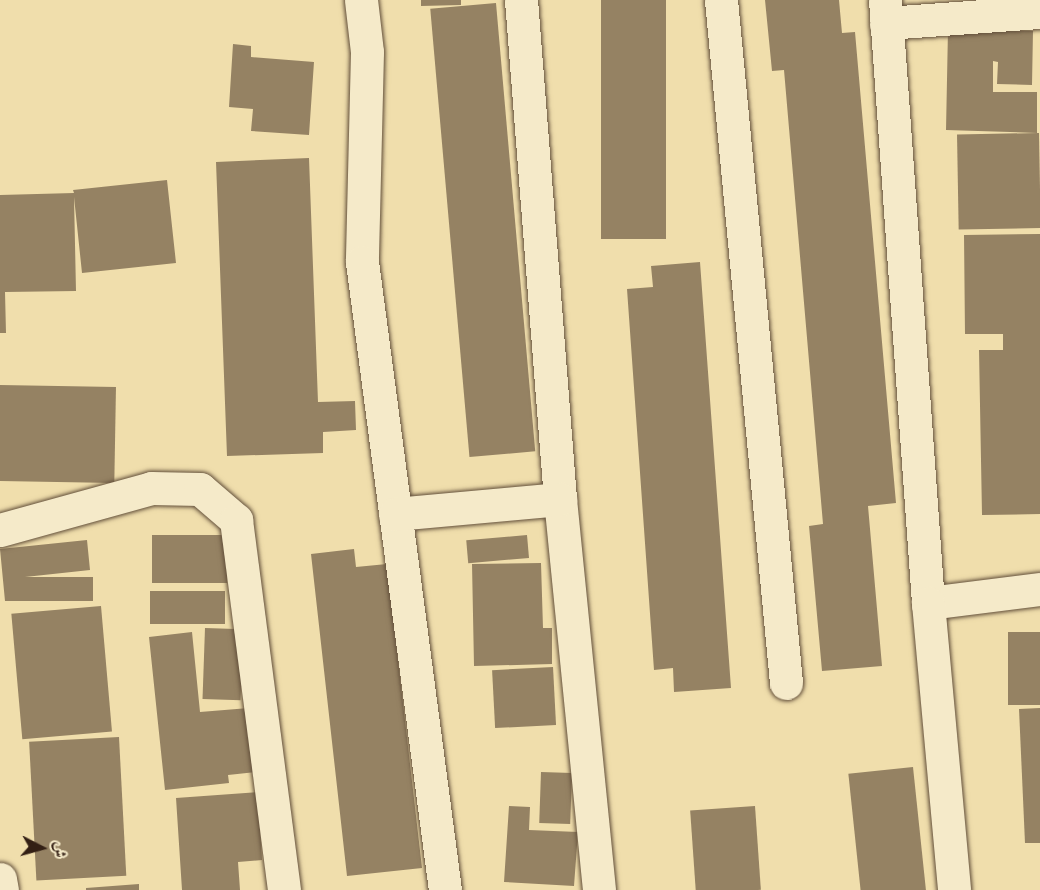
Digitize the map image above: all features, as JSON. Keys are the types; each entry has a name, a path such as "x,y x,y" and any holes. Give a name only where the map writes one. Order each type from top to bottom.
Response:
{"street":[{"path":"361,0 367,52 362,262 445,890"},
{"path":"521,0 560,499 599,890"},
{"path":"721,0 786,683"},
{"path":"954,890 928,603 886,12 1040,12"},
{"path":"0,530 151,488 200,489 236,520 284,890"},
{"path":"395,514 560,499"},
{"path":"928,603 1040,589"},
{"path":"0,879 2,890"}],"building":[{"path":"421,0 461,0 461,5 421,6"},
{"path":"601,0 666,0 666,239 601,239"},
{"path":"765,0 839,0 842,33 855,32 896,503 868,506 882,666 822,671 809,526 823,524 784,70 772,71"},
{"path":"496,3 535,451 469,457 430,9"},
{"path":"948,29 1033,31 1032,85 997,84 998,62 993,61 993,92 1037,92 1037,133 946,130"},
{"path":"233,44 251,46 251,57 314,62 309,135 251,131 253,109 229,107"},
{"path":"1039,133 1040,228 959,229 957,134"},
{"path":"309,158 318,402 355,401 356,430 323,432 323,453 227,456 216,162"},
{"path":"167,180 176,263 82,273 74,197 76,291 5,292 6,333 0,333 0,195 74,193 73,190"},
{"path":"1040,234 1040,514 982,515 979,350 1003,350 1003,334 965,334 964,235"},
{"path":"700,262 731,688 674,692 673,668 654,670 627,289 653,287 651,266"},
{"path":"0,385 116,387 114,483 0,481"},
{"path":"152,535 227,535 227,583 152,583"},
{"path":"527,535 529,558 468,563 466,540"},
{"path":"87,540 90,570 25,577 93,577 93,601 5,601 0,549"},
{"path":"354,549 356,567 387,564 422,868 347,876 311,554"},
{"path":"541,563 543,628 552,628 552,664 474,666 472,564"},
{"path":"150,591 225,591 225,624 150,624"},
{"path":"101,606 112,732 22,739 11,614"},
{"path":"205,628 243,629 240,700 203,699"},
{"path":"192,632 200,712 249,708 256,772 228,775 229,783 165,790 149,637"},
{"path":"1008,632 1040,632 1040,705 1008,705"},
{"path":"553,667 556,725 495,728 492,670"},
{"path":"1040,708 1040,843 1025,843 1019,709"},
{"path":"119,737 126,876 36,881 29,742"},
{"path":"913,767 926,890 861,890 848,774"},
{"path":"541,772 572,773 570,824 539,823"},
{"path":"258,792 262,860 238,862 240,890 182,890 176,798"},
{"path":"509,806 530,807 529,830 578,832 574,886 504,882"},
{"path":"755,806 761,890 696,890 690,811"},
{"path":"139,884 139,890 86,890 86,888"}]}
